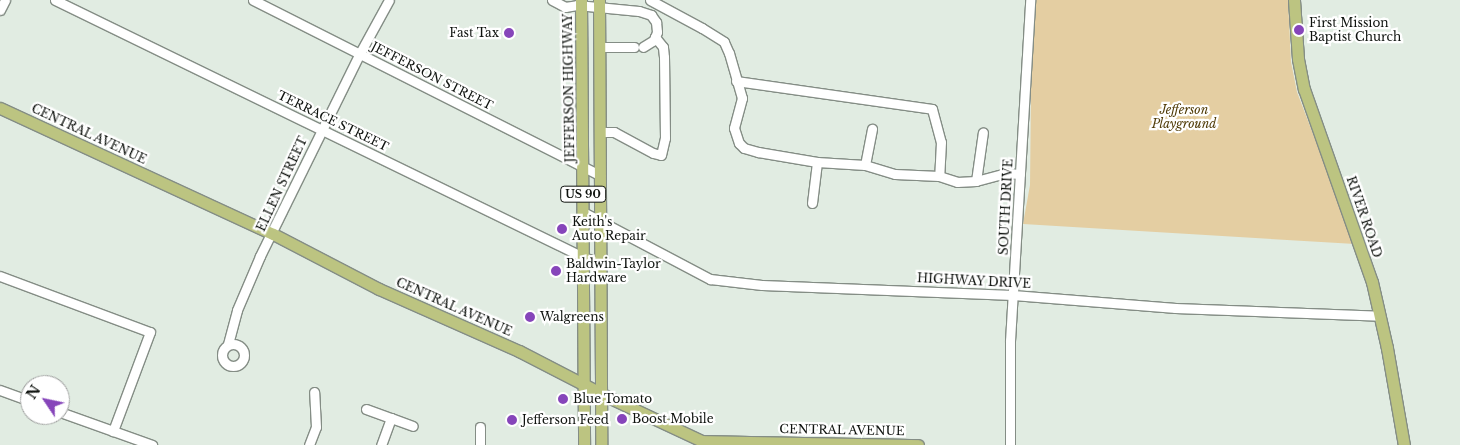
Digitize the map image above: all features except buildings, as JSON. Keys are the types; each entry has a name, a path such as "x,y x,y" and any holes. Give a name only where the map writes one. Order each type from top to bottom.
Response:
{"main road":[{"name":"RIVER ROAD","path":"1294,0 1298,60 1304,88 1358,237 1380,316 1404,445"},
{"name":"JEFFERSON HIGHWAY","path":"578,3 583,166 584,445"},
{"name":"US 90","path":"599,4 601,445"},
{"name":"CENTRAL AVENUE","path":"0,108 273,234 379,288 519,351 601,393 702,441 918,445"}],"street":[{"path":"0,10 5,0"},
{"name":"TERRACE STREET","path":"55,0 583,257 600,263"},
{"name":"JEFFERSON STREET","path":"253,0 600,175"},
{"name":"ELLEN STREET","path":"228,344 246,288 360,53 389,0"},
{"path":"552,0 565,7 578,3 599,4 639,11 651,16 656,22 655,37 663,47 665,79 665,138 661,154 654,153 614,132 600,132"},
{"path":"650,0 724,42 742,98 734,128 739,143 744,148 818,162 865,165 895,174 939,176 957,182 976,182 1006,173 1020,174"},
{"name":"SOUTH DRIVE","path":"1010,445 1013,295 1030,0"},
{"path":"599,47 639,47 655,37"},
{"path":"736,81 932,109 941,142 939,176"},
{"path":"865,165 872,129"},
{"path":"976,182 983,132"},
{"path":"812,203 818,162"},
{"name":"HIGHWAY DRIVE","path":"583,212 710,278 762,285 1013,295 1175,308 1380,316"},
{"path":"0,276 150,332 113,431"},
{"path":"0,390 20,397"},
{"path":"309,445 316,427 314,392"},
{"path":"366,409 413,426"},
{"path":"70,416 146,444"},
{"path":"382,445 391,418"},
{"path":"480,427 480,445"}],"green space":[{"name":"Jefferson Playground","path":"1032,0 1288,0 1291,62 1297,92 1355,244 1023,224 1030,185"}],"place":[{"name":"First Mission Baptist Church","path":"1299,30"},
{"name":"Fast Tax","path":"509,33"},
{"name":"Keith's Auto Repair","path":"562,229"},
{"name":"Baldwin-Taylor Hardware","path":"556,271"},
{"name":"Walgreens","path":"530,317"},
{"name":"Blue Tomato","path":"563,399"},
{"name":"Boost Mobile","path":"622,419"},
{"name":"Jefferson Feed","path":"512,420"}]}
